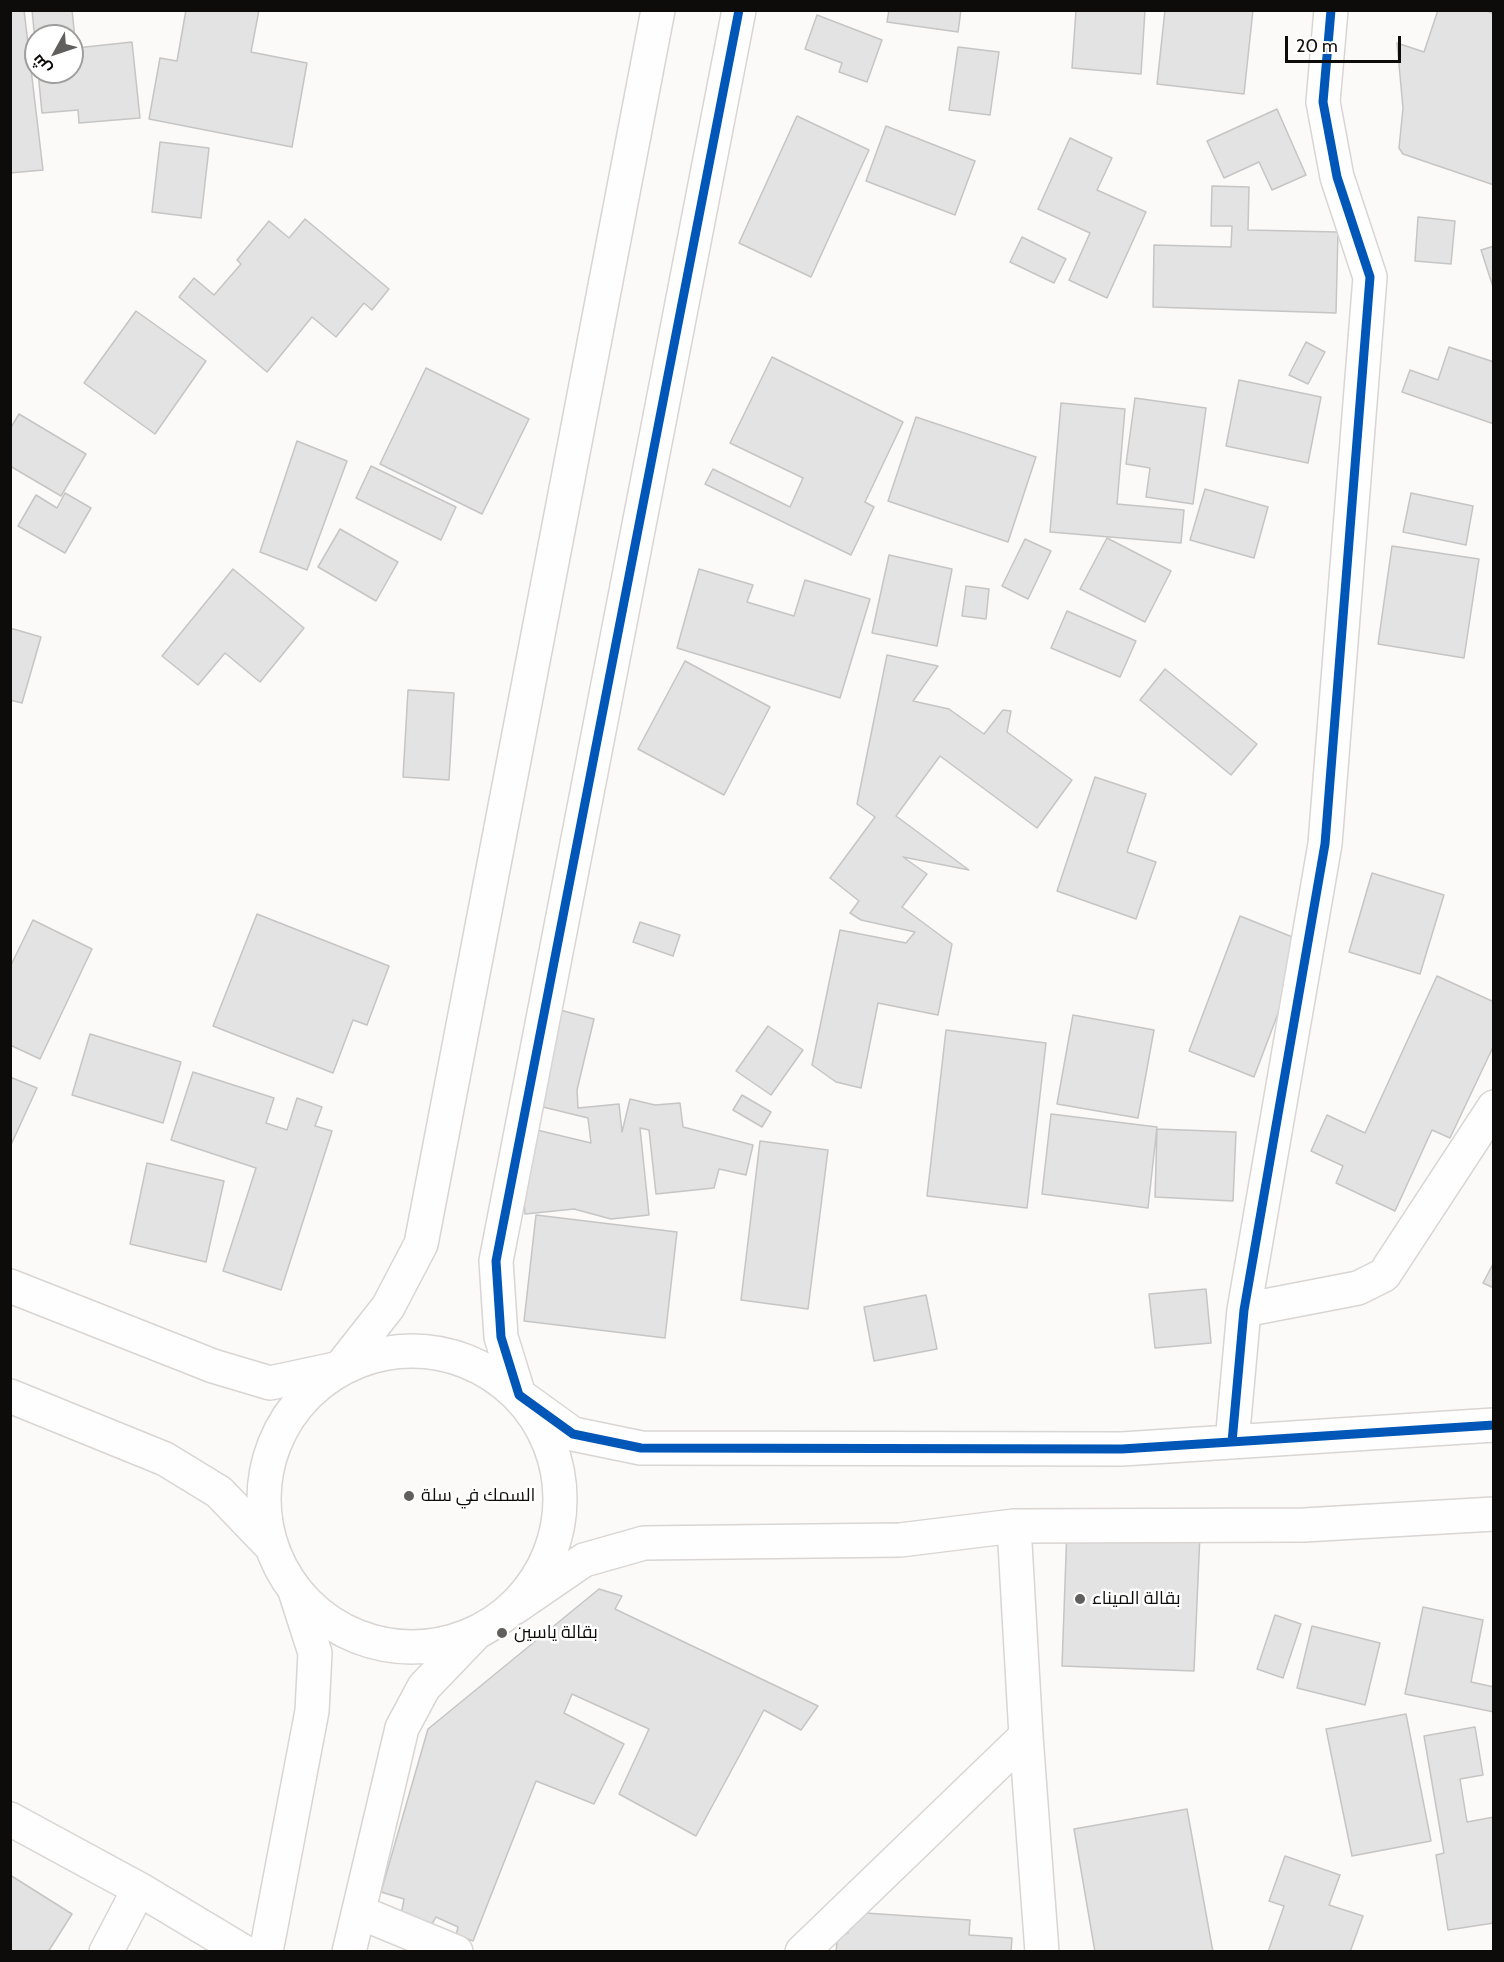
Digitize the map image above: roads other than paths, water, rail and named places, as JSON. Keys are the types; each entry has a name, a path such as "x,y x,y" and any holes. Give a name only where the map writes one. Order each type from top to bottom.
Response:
{"street":[{"path":"271,1546 263,1494 273,1444 300,1400 340,1368 388,1307 421,1244 658,10"},
{"path":"514,1608 542,1571 558,1527 559,1479 546,1434 519,1395 501,1337 496,1261 739,10"},
{"path":"1232,1442 1244,1310 1325,844 1370,288 1370,277 1337,177 1323,102 1331,10"},
{"path":"1244,1310 1358,1288 1384,1275 1494,1107"},
{"path":"10,1286 213,1366 270,1383 340,1368 385,1352 434,1352 480,1367 573,1434 641,1448 1122,1449 1494,1425"},
{"path":"10,1396 165,1459 219,1492 271,1546 295,1591 315,1653 312,1711 266,1952"},
{"path":"349,1952 402,1728 424,1687 474,1635 584,1560 644,1543 900,1540 1014,1526 1304,1525 1494,1514"},
{"path":"1014,1526 1042,1952"},
{"path":"295,1591 332,1624 378,1643 427,1647 474,1635"},
{"path":"802,1952 1026,1736"},
{"path":"10,1819 139,1889 244,1952"},
{"path":"106,1952 139,1889"},
{"path":"358,1912 456,1952"}],"place":[{"name":"السمك في سلة","path":"409,1496"},
{"name":"بقالة الميناء","path":"1080,1599"},
{"name":"بقالة ياسين","path":"502,1633"}]}
